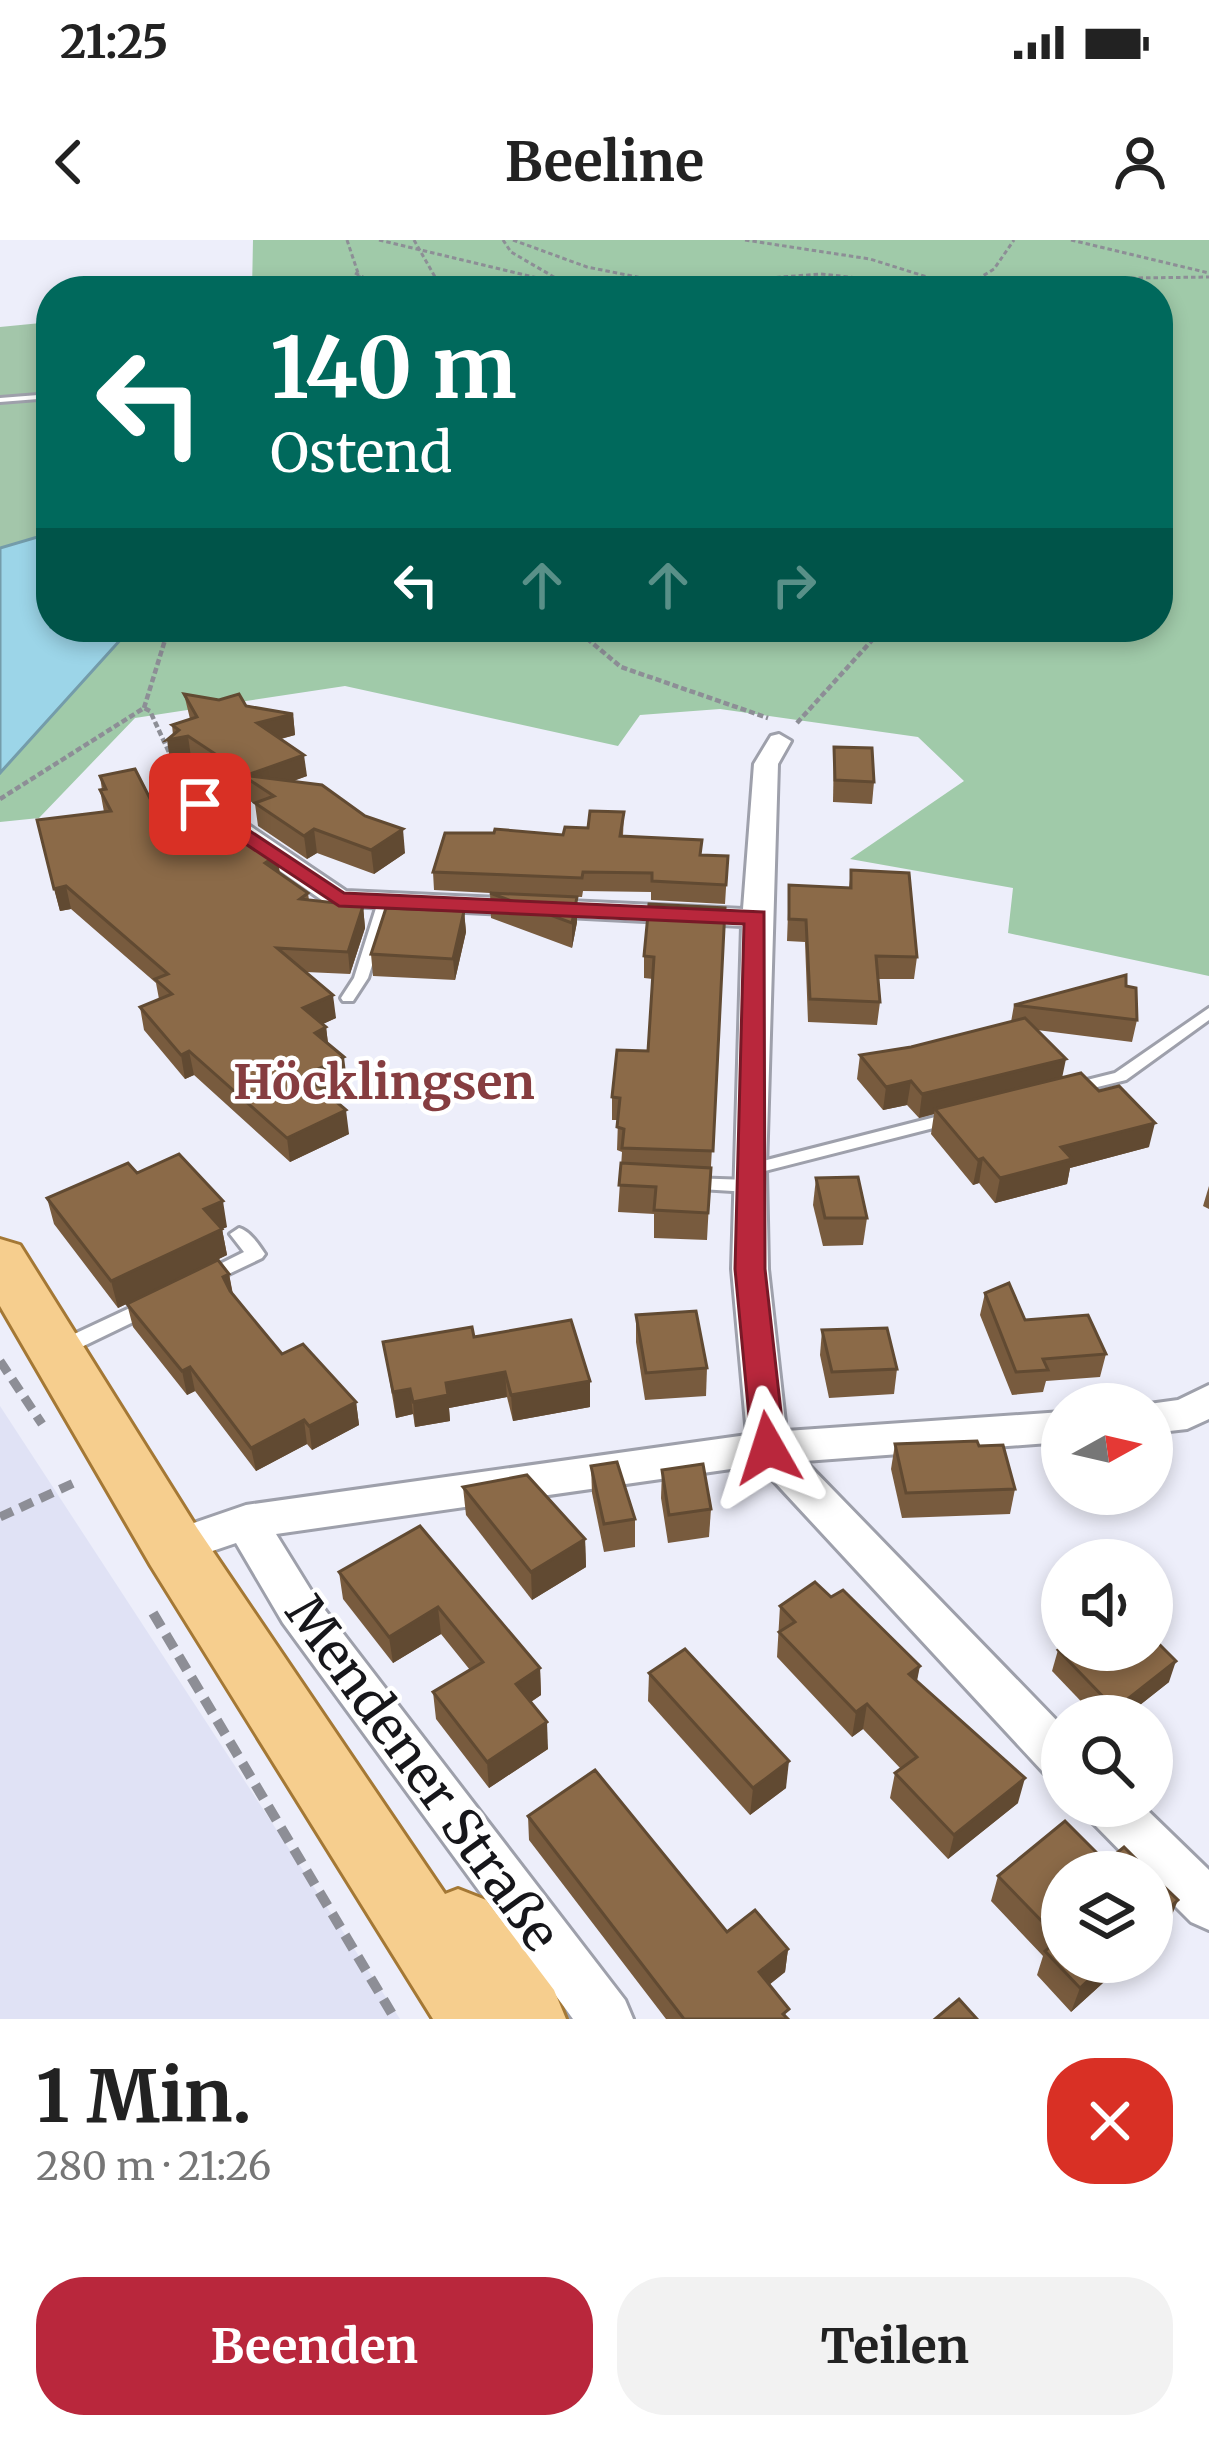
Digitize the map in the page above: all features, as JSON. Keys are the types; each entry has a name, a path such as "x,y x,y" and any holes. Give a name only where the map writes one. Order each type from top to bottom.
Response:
{"main road":[{"name":"Mendener Straße","path":"0,1258 28,1356 160,1575 480,2019"},
{"name":"Mendener Straße","path":"160,1575 526,2019"}],"street":[{"path":"779,741 766,764 756,917 749,1178 750,1269 768,1448 1041,1737"},
{"path":"187,781 200,804 339,899 384,905 756,917"},
{"path":"1173,1416 1187,1414 1209,1400"},
{"path":"160,1575 246,1522 768,1448 1041,1428"},
{"name":"Mendener Straße","path":"246,1522 299,1610 606,2019"},
{"path":"1130,1827 1209,1905"}],"lane":[{"path":"0,400 36,397"},
{"path":"348,998 361,978 384,905"},
{"path":"1055,1092 1120,1077 1209,1012"},
{"path":"659,1183 749,1178 968,1114"},
{"path":"196,1283 256,1254 239,1234"},
{"path":"28,1356 176,1293"}],"path":[{"path":"347,240 356,276"},
{"path":"380,240 531,276"},
{"path":"414,240 431,276"},
{"path":"503,240 511,252 552,276"},
{"path":"513,240 586,267 626,276"},
{"path":"746,240 870,259 925,276"},
{"path":"982,276 1008,253 1014,240"},
{"path":"1071,240 1209,275"},
{"path":"355,273 361,276"},
{"path":"1170,276 1209,275"},
{"path":"789,276 849,276"},
{"path":"0,799 144,708 164,642"},
{"path":"591,642 620,667 758,717 800,721 871,642"},
{"path":"144,708 150,711 177,771 187,781"},
{"path":"28,1356 53,1441"},
{"path":"65,1461 88,1502"},
{"path":"0,1517 76,1481"},
{"path":"160,1575 395,2019"}],"shaded area":[{"path":"0,1406 400,2019 0,2019"}],"green space":[{"path":"253,240 1209,240 1209,976 1008,933 1013,888 850,859 964,781 918,737 720,709 640,715 618,746 345,686 135,718 39,818 0,822 0,773 118,642 1173,642 1173,276 252,276"},
{"path":"36,323 36,537 0,548 0,327"}],"water":[{"path":"36,537 36,642 118,642 0,773 0,548"}],"building":[{"path":"184,694 219,700 239,694 246,706 293,714 257,723 304,755 247,775 188,736 167,740 179,730 172,725 197,717"},
{"path":"834,747 872,748 874,782 835,780"},
{"path":"135,769 166,830 196,819 203,823 222,817 277,855 265,863 308,893 300,899 363,906 348,952 277,948 333,995 303,1008 326,1027 315,1033 344,1057 305,1075 346,1110 287,1138 189,1051 181,1055 140,1007 172,994 155,979 168,974 66,886 54,889 37,820 111,811 100,790 106,789 100,776"},
{"path":"242,775 322,785 365,816 403,829 371,850 314,829 304,836 255,803 274,796"},
{"path":"590,811 624,812 620,836 702,840 700,855 728,856 726,885 652,881 652,873 583,872 582,878 433,872 445,833 494,833 495,829 563,835 565,827 588,828"},
{"path":"851,870 909,873 917,957 876,956 880,1002 810,999 806,920 789,919 789,885 851,888"},
{"path":"490,893 577,897 572,923"},
{"path":"649,904 725,908 713,1151 622,1148 624,1129 617,1127 620,1098 612,1097 617,1050 648,1051 654,957 644,956"},
{"path":"386,908 464,911 453,959 371,954"},
{"path":"1126,975 1126,986 1136,988 1137,1020 1014,1005"},
{"path":"1025,1018 1066,1059 922,1094 911,1081 886,1087 860,1055 911,1047"},
{"path":"1081,1073 1099,1091 1119,1086 1155,1123 1061,1147 1072,1159 1000,1178 983,1158 978,1160 935,1109"},
{"path":"179,1154 223,1201 204,1209 222,1229 111,1281 47,1198 128,1163 137,1173"},
{"path":"621,1163 711,1168 708,1213 654,1210 656,1187 619,1185"},
{"path":"858,1177 867,1218 825,1218 816,1178"},
{"path":"218,1260 229,1274 223,1277 230,1291 282,1354 303,1344 356,1402 309,1426 304,1420 251,1448 190,1367 182,1371 127,1304"},
{"path":"1009,1283 1025,1320 1088,1315 1106,1354 1043,1359 1048,1370 1016,1372 985,1293"},
{"path":"696,1311 707,1368 646,1373 636,1315"},
{"path":"571,1320 590,1381 511,1395 505,1372 446,1383 448,1395 413,1402 410,1389 393,1392 383,1342 472,1327 474,1337"},
{"path":"887,1328 897,1369 832,1372 822,1330"},
{"path":"977,1441 979,1446 1003,1445 1015,1489 906,1493 895,1444"},
{"path":"617,1462 635,1519 604,1524 591,1466"},
{"path":"703,1464 711,1509 669,1515 662,1470"},
{"path":"527,1475 585,1539 531,1572 463,1487"},
{"path":"420,1526 540,1668 516,1684 547,1722 487,1762 433,1692 483,1662 438,1607 389,1637 339,1572"},
{"path":"815,1582 831,1597 843,1590 920,1666 909,1674 1025,1778 954,1835 895,1773 917,1757 867,1704 856,1712 779,1632 795,1622 780,1606"},
{"path":"685,1649 789,1761 753,1788 649,1673"},
{"path":"1078,1671 1163,1671 1133,1695 1101,1695"},
{"path":"595,1770 727,1932 755,1910 788,1949 759,1972 789,2009 783,2014 788,2019 684,2019 528,1816"},
{"path":"1058,1827 1071,1827 1095,1851 1041,1851 1041,1920 998,1876"},
{"path":"959,1999 977,2019 935,2019"}],"district":[{"name":"Höcklingsen","path":"384,1082"}],"route":[{"path":"200,804 339,899 384,905 756,917 748,1170 750,1269 768,1448"}]}
